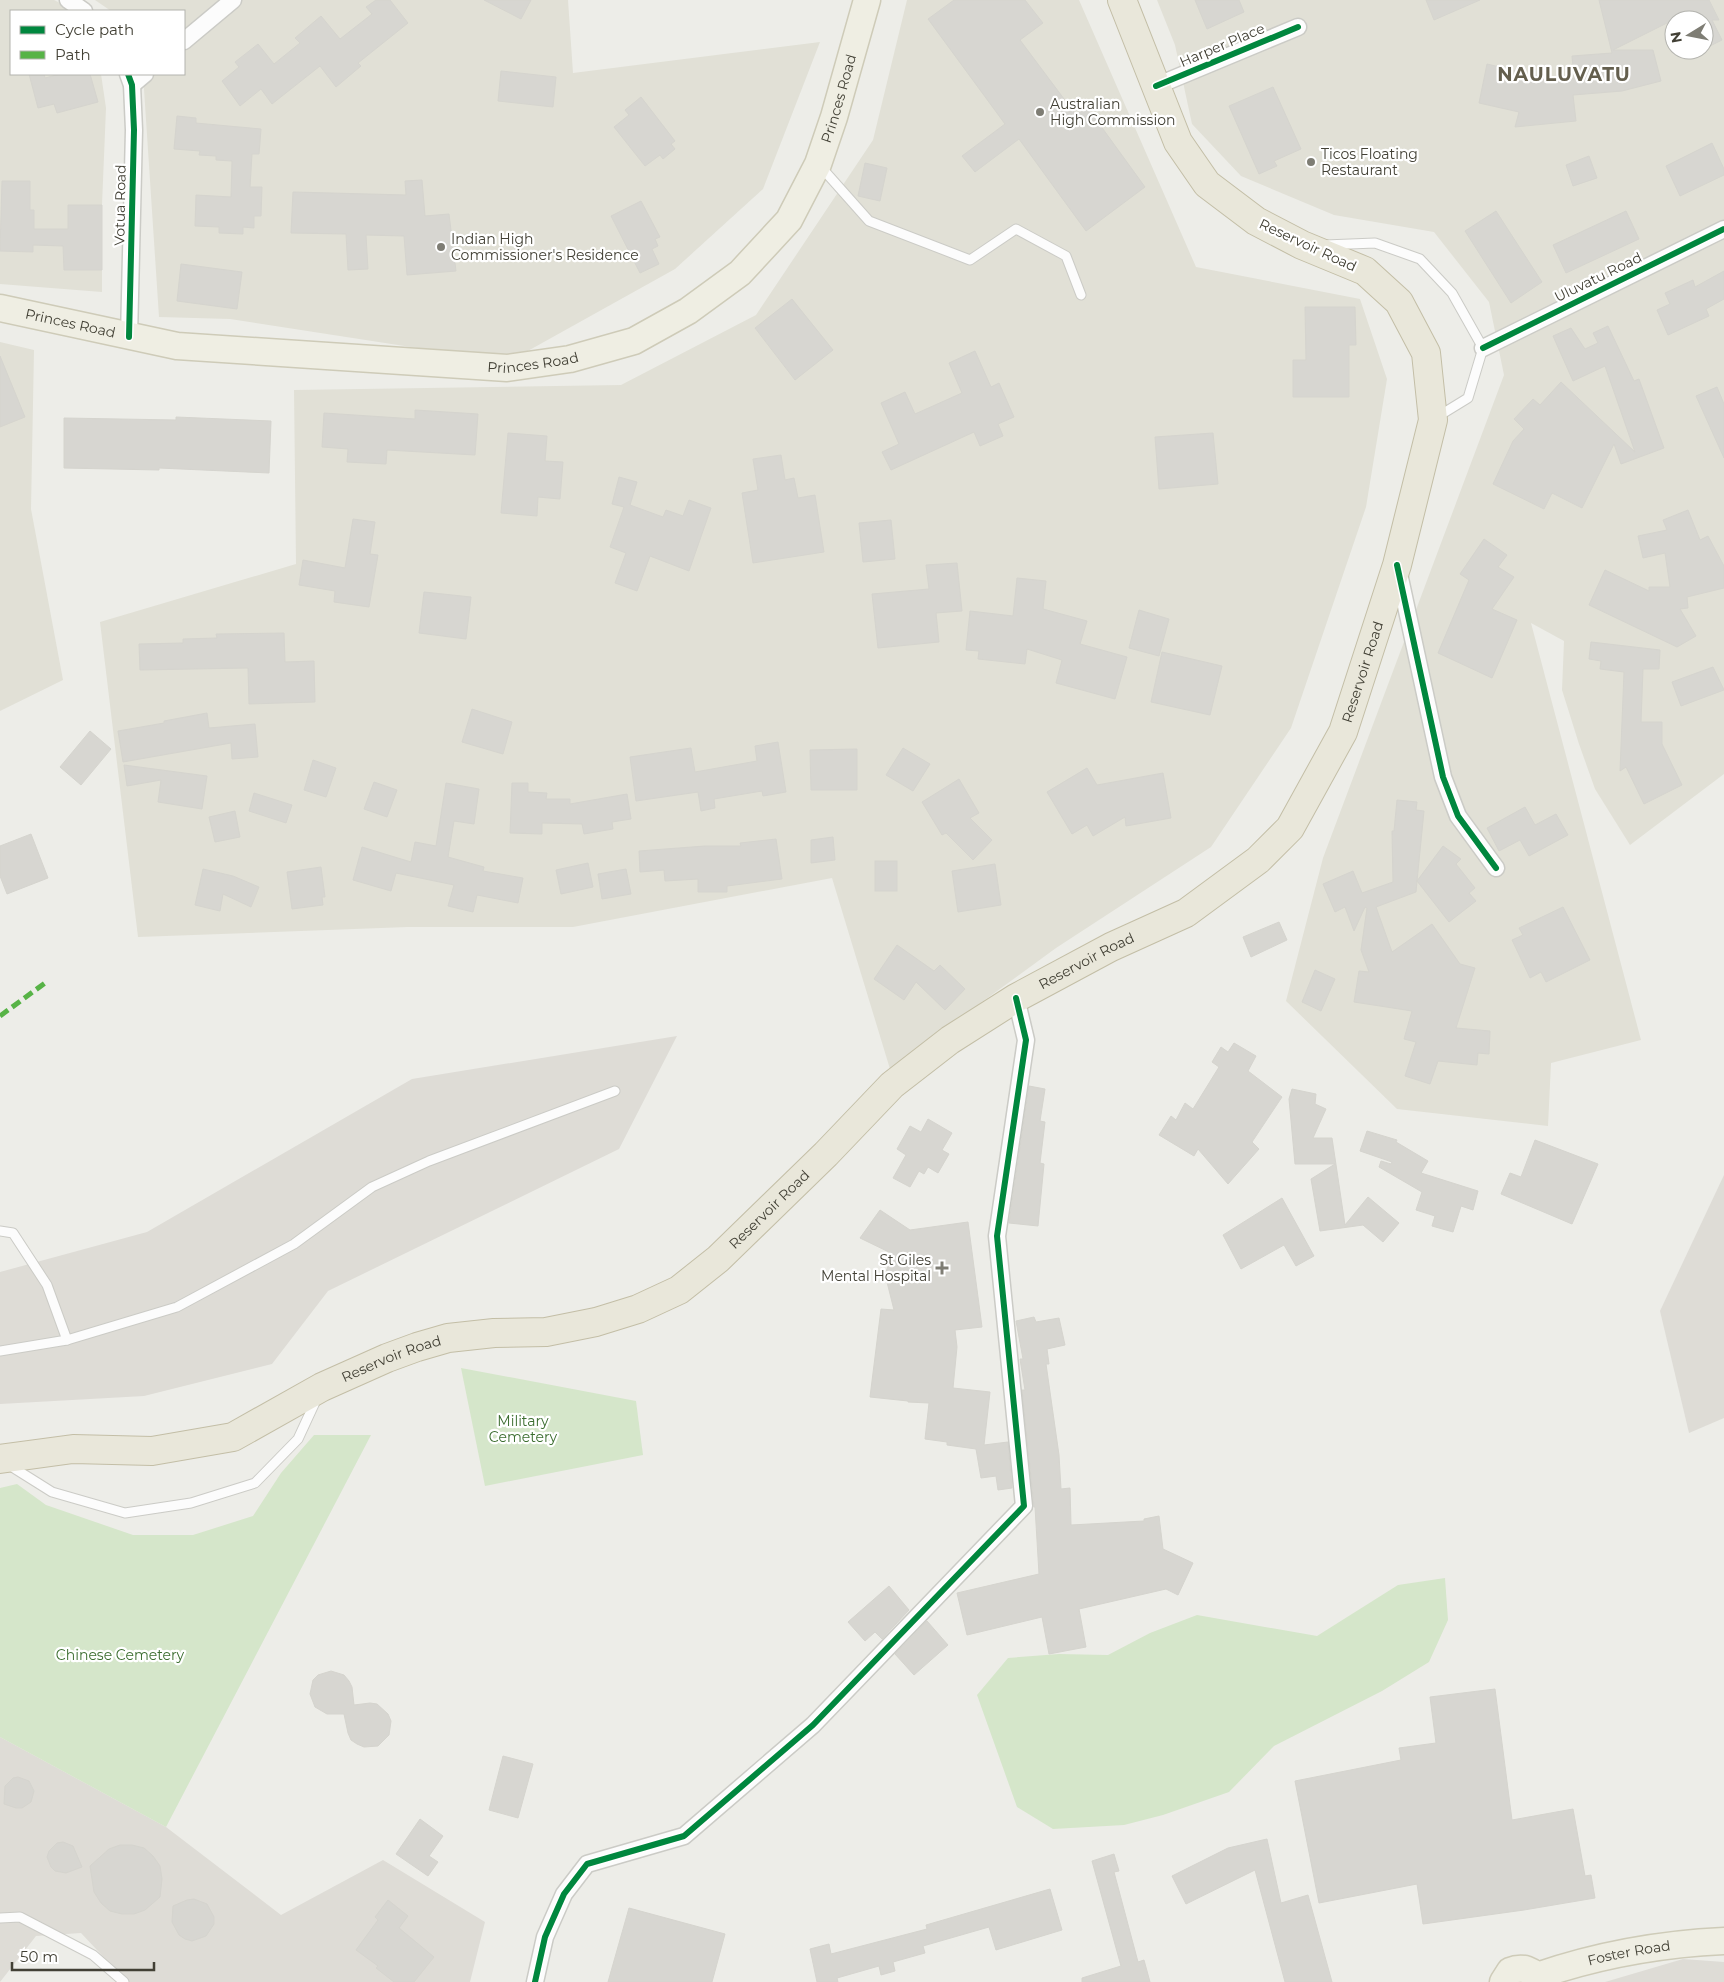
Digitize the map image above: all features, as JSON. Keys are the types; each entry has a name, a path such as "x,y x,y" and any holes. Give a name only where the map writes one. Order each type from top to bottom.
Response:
{"highway":[{"name":"Reservoir Road","path":"0,1459 73,1449 152,1451 233,1437 322,1387 417,1346 448,1338 494,1333 546,1332 596,1322 638,1310 679,1290 718,1259 826,1154 892,1085 950,1040 1016,998 1110,947 1186,913 1258,860 1290,828 1343,732 1398,565 1433,420 1426,353 1399,302 1365,271 1302,245 1256,220 1207,184 1178,142 1122,0"}],"main road":[{"name":"Princes Road","path":"0,308 177,346 507,368 570,359 634,341 688,311 740,273 789,220 818,164 834,117 866,0"},
{"name":"Foster Road","path":"1538,1979 1593,1958 1687,1943 1724,1941"},
{"path":"1503,1982 1505,1976 1515,1969 1528,1969 1538,1979"}],"street":[{"path":"68,0 83,10"},
{"path":"185,40 233,0"},
{"name":"Harper Place","path":"1156,86 1298,27"},
{"path":"130,79 142,75"},
{"name":"Votua Road","path":"129,337 134,130 130,79"},
{"name":"Uluvatu Road","path":"1483,348 1724,229"},
{"path":"1398,565 1443,776 1458,816 1496,868"},
{"path":"535,1982 545,1937 564,1894 587,1864 684,1836 813,1725 1024,1506 998,1236 1026,1040 1016,998"}],"lane":[{"path":"818,164 869,221 970,260 1016,229 1066,256 1081,295"},
{"path":"1302,245 1376,243 1420,259 1452,293 1483,348 1468,398 1433,420"},
{"path":"0,1351 68,1340 177,1307 294,1244 372,1187 430,1161 615,1091"},
{"path":"0,1231 13,1233 47,1285 68,1340"},
{"path":"0,1459 52,1492 125,1513 191,1503 255,1483 298,1439 322,1387"},
{"path":"0,1918 20,1917 93,1955 124,1982"}],"shaded area":[{"path":"0,0 54,0 74,10 10,10 10,75 101,75 106,108 102,205 102,292 0,284"},
{"path":"95,0 568,0 573,73 820,42 763,189 675,269 508,362 230,319 159,317 143,75 185,75 185,10 110,10"},
{"path":"907,0 1079,0 1196,267 1360,299 1387,379 1366,507 1291,728 1211,847 1056,948 890,1069 832,878 573,927 408,927 138,937 100,622 296,564 294,390 621,385 756,315 873,140"},
{"path":"1157,0 1724,0 1724,774 1630,845 1595,789 1579,744 1562,690 1564,641 1531,623 1641,1040 1551,1063 1548,1126 1397,1109 1286,1001 1323,858 1504,375 1489,302 1434,232 1334,215 1241,176 1192,124 1175,45"},
{"path":"0,342 34,350 31,509 63,680 0,711"},
{"path":"677,1036 619,1149 328,1291 272,1364 144,1396 0,1404 0,1272 147,1232 412,1079"},
{"path":"1724,1175 1724,1418 1689,1433 1660,1311"},
{"path":"0,1737 166,1827 281,1915 383,1860 485,1922 470,1982 127,1982 81,1933 36,1936 0,1982"},
{"path":"1683,1959 1724,1962 1724,1982 1605,1982"}],"green space":[{"name":"Military Cemetery","path":"461,1368 636,1401 643,1455 485,1486"},
{"name":"Chinese Cemetery","path":"314,1435 371,1435 166,1827 0,1737 0,1488 17,1484 46,1505 133,1535 193,1535 253,1516 281,1473"},
{"path":"1445,1578 1448,1620 1429,1662 1382,1691 1274,1746 1229,1792 1163,1815 1124,1825 1053,1829 1017,1807 977,1695 1008,1658 1059,1654 1108,1655 1150,1633 1197,1615 1317,1636 1398,1585"}],"building":[{"path":"376,0 390,0 408,23 358,63 361,66 336,87 320,66 272,104 261,89 240,106 222,81 239,67 235,62 258,44 274,64 300,43 295,38 321,16 340,39 372,14 366,7"},
{"path":"484,0 531,0 521,19"},
{"path":"954,0 1025,0 1043,23 1020,40 1076,115 1087,107 1145,187 1086,231 1019,139 975,172 962,156 1005,124 928,19"},
{"path":"1195,0 1239,0 1244,12 1207,29"},
{"path":"1426,0 1480,0 1434,20"},
{"path":"1599,0 1709,0 1714,10 1664,10 1664,24 1613,50 1653,50 1661,81 1622,91 1573,95 1576,121 1515,127 1519,112 1479,103 1487,64 1555,80 1574,78 1572,56 1612,53"},
{"path":"1714,10 1719,20 1714,20"},
{"path":"1714,24 1722,40 1714,44"},
{"path":"501,71 556,77 553,107 498,101"},
{"path":"29,75 44,75 45,78 56,75 90,75 98,102 57,113 54,104 38,108"},
{"path":"1273,87 1301,149 1274,161 1277,166 1259,174 1229,106"},
{"path":"641,97 675,141 671,144 675,149 663,159 660,155 645,166 614,127 629,115 625,110"},
{"path":"177,116 196,118 196,123 261,129 259,154 252,154 250,187 262,187 261,216 254,216 254,228 243,227 243,234 219,233 219,227 195,226 196,195 231,197 232,161 216,160 216,156 199,155 200,151 174,149"},
{"path":"1712,143 1724,169 1724,175 1680,196 1666,166"},
{"path":"1589,156 1597,178 1573,186 1566,165"},
{"path":"865,163 887,168 880,201 858,196"},
{"path":"422,180 425,216 449,214 456,271 407,275 404,236 366,235 368,269 348,270 346,234 291,233 293,192 406,195 405,181"},
{"path":"2,181 30,181 30,210 34,210 34,229 68,229 68,205 102,205 102,270 64,270 63,246 33,245 33,252 0,251"},
{"path":"641,201 660,237 655,239 658,246 652,249 659,264 640,273 611,216"},
{"path":"1496,211 1542,282 1511,303 1465,231"},
{"path":"1626,211 1639,239 1566,273 1553,245"},
{"path":"181,264 242,272 237,309 177,301"},
{"path":"1724,271 1724,299 1706,309 1709,316 1668,335 1657,310 1670,304 1665,293 1693,280 1695,287"},
{"path":"792,299 833,350 795,380 755,328"},
{"path":"1305,307 1355,307 1356,345 1349,345 1349,397 1293,397 1293,360 1306,360"},
{"path":"1608,326 1634,381 1639,379 1664,448 1621,464 1614,444 1582,508 1552,493 1544,509 1493,484 1513,441 1524,429 1514,419 1533,399 1540,405 1561,382 1635,452 1605,366 1573,381 1553,336 1571,328 1585,349 1598,343 1593,333"},
{"path":"975,351 991,387 999,383 1014,417 998,424 1003,436 980,446 974,432 891,470 882,452 899,444 881,403 905,392 915,414 962,393 949,363"},
{"path":"0,356 25,417 0,427"},
{"path":"1717,387 1724,404 1724,458 1696,396"},
{"path":"415,410 478,414 475,455 387,450 386,464 347,462 348,449 322,447 324,413 415,419"},
{"path":"176,417 271,421 269,473 159,468 159,470 64,468 64,418 176,420"},
{"path":"508,433 547,436 545,461 563,462 560,499 538,497 537,516 501,513"},
{"path":"1213,433 1218,484 1159,489 1155,437"},
{"path":"781,455 785,480 794,478 798,498 815,495 824,552 753,563 742,493 758,490 753,459"},
{"path":"619,477 637,482 630,505 663,517 666,510 683,516 689,500 711,508 689,571 650,556 637,591 615,583 626,553 610,547 624,507 612,504"},
{"path":"1688,510 1700,540 1708,536 1724,566 1724,588 1687,597 1688,608 1680,609 1696,636 1677,647 1589,605 1605,570 1649,591 1649,587 1670,587 1665,553 1643,558 1638,536 1667,530 1663,520"},
{"path":"353,519 375,522 370,554 378,555 369,607 334,602 335,591 299,585 303,560 345,568"},
{"path":"891,520 895,559 863,562 859,523"},
{"path":"1484,539 1507,555 1498,567 1514,577 1492,609 1517,620 1492,678 1438,653 1469,580 1460,574"},
{"path":"957,563 962,611 936,613 939,642 878,648 872,594 929,589 926,565"},
{"path":"1017,578 1046,581 1043,609 1087,621 1080,644 1127,657 1115,699 1056,683 1062,660 1027,649 1025,664 978,659 979,651 966,650 970,611 1013,616"},
{"path":"424,592 471,597 466,639 419,633"},
{"path":"1139,610 1169,619 1159,656 1129,648"},
{"path":"284,633 285,662 314,661 315,702 249,704 248,668 140,670 139,644 183,643 183,639 217,638 216,634"},
{"path":"1591,642 1660,650 1659,669 1643,669 1641,722 1662,722 1662,744 1682,785 1644,804 1626,767 1620,771 1624,672 1600,669 1601,661 1589,659"},
{"path":"1162,652 1222,666 1210,715 1151,702"},
{"path":"1713,667 1724,690 1681,706 1672,682"},
{"path":"472,709 512,722 503,754 462,742"},
{"path":"207,713 209,728 255,724 258,757 232,759 231,743 123,762 118,731"},
{"path":"90,731 111,749 81,785 60,767"},
{"path":"778,742 786,792 763,796 762,791 714,799 715,808 701,811 698,792 636,801 630,757 691,748 695,772 757,761 755,746"},
{"path":"903,748 930,764 913,791 886,775"},
{"path":"857,749 857,790 811,790 810,750"},
{"path":"313,760 336,768 326,797 304,790"},
{"path":"124,765 207,776 202,809 158,802 161,780 127,786"},
{"path":"1087,768 1097,785 1163,773 1171,818 1126,826 1125,817 1093,836 1087,825 1072,834 1047,792"},
{"path":"959,779 979,813 970,818 992,840 973,860 946,833 942,835 922,802"},
{"path":"374,782 397,790 387,817 364,809"},
{"path":"446,783 479,789 474,824 454,821 448,857 484,867 483,871 523,878 518,903 477,895 473,912 448,906 454,885 396,873 391,891 353,880 362,847 411,862 415,842 436,846"},
{"path":"512,783 528,783 528,792 547,793 546,799 570,799 570,804 627,794 631,819 612,822 613,829 584,834 582,824 542,823 542,834 510,833"},
{"path":"254,793 292,805 286,823 249,811"},
{"path":"1397,800 1417,802 1416,810 1424,811 1416,892 1376,907 1392,952 1432,924 1460,964 1475,968 1456,1028 1490,1031 1489,1054 1478,1053 1477,1065 1438,1061 1430,1084 1405,1076 1416,1042 1404,1039 1412,1011 1354,1002 1359,971 1369,972 1361,950 1367,908 1365,907 1354,931 1345,907 1335,912 1323,884 1353,871 1362,893 1393,882 1392,831 1394,831"},
{"path":"1525,807 1535,825 1556,814 1568,835 1529,856 1520,840 1499,851 1487,828"},
{"path":"235,811 240,837 215,842 209,817"},
{"path":"31,834 48,878 7,894 0,876 0,846"},
{"path":"833,837 835,860 811,863 811,840"},
{"path":"776,839 782,879 727,886 727,892 698,892 698,879 665,881 664,870 640,872 639,851 705,846 741,846 740,843"},
{"path":"1443,846 1461,859 1456,864 1475,888 1469,893 1476,901 1449,922 1417,881"},
{"path":"875,861 897,861 897,891 875,891"},
{"path":"588,863 593,887 561,894 556,870"},
{"path":"995,864 1001,905 958,912 952,871"},
{"path":"321,867 325,897 322,897 323,905 292,909 287,872"},
{"path":"203,869 233,876 259,887 251,907 223,894 220,911 195,905"},
{"path":"626,869 631,894 602,899 598,874"},
{"path":"1563,907 1590,960 1546,982 1541,972 1530,978 1512,940 1523,935 1519,928"},
{"path":"1279,922 1287,940 1251,957 1243,937"},
{"path":"897,945 934,971 940,965 965,989 945,1010 916,982 904,1000 874,979"},
{"path":"1315,970 1335,979 1321,1011 1302,1002"},
{"path":"1234,1043 1256,1056 1248,1071 1282,1097 1252,1142 1259,1149 1228,1184 1198,1149 1194,1156 1159,1135 1171,1116 1176,1120 1185,1103 1193,1109 1219,1067 1212,1062 1221,1047 1228,1052"},
{"path":"1029,1086 1045,1089 1040,1121 1045,1122 1040,1163 1044,1164 1038,1226 1009,1223"},
{"path":"1292,1089 1316,1094 1315,1104 1326,1109 1313,1138 1332,1138 1345,1225 1368,1197 1399,1223 1383,1242 1363,1225 1320,1231 1311,1179 1335,1164 1295,1164 1289,1099"},
{"path":"928,1119 952,1133 942,1150 949,1154 938,1173 928,1167 924,1174 919,1171 910,1187 893,1178 906,1155 897,1149 910,1126 921,1132"},
{"path":"1367,1131 1397,1140 1396,1142 1428,1161 1421,1173 1478,1191 1473,1210 1461,1206 1453,1232 1432,1226 1435,1216 1416,1210 1422,1192 1379,1167 1381,1161 1391,1164 1392,1162 1360,1151"},
{"path":"1535,1140 1598,1164 1572,1224 1501,1194 1510,1173 1521,1177"},
{"path":"1282,1198 1314,1256 1296,1266 1284,1245 1241,1269 1223,1235"},
{"path":"880,1210 910,1230 968,1222 982,1327 955,1330 957,1347 953,1388 990,1392 984,1445 1008,1442 1012,1488 998,1490 996,1476 981,1478 976,1449 947,1445 947,1442 925,1439 929,1403 870,1397 881,1309 894,1310 885,1274 893,1254 860,1238"},
{"path":"1034,1317 1036,1322 1059,1318 1065,1345 1047,1349 1049,1364 1046,1364 1059,1455 1061,1489 1070,1488 1071,1525 1144,1521 1144,1519 1159,1516 1163,1549 1193,1563 1178,1595 1166,1589 1079,1609 1086,1647 1049,1654 1042,1617 967,1635 957,1593 1039,1574 1035,1507 1022,1390 1025,1390 1020,1359 1023,1359 1016,1321"},
{"path":"889,1586 909,1610 882,1639 875,1632 865,1641 848,1622"},
{"path":"927,1621 948,1645 914,1675 895,1654"},
{"path":"331,1671 344,1675 349,1681 352,1687 354,1705 377,1704 388,1714 391,1721 389,1735 378,1746 364,1747 357,1744 351,1740 344,1714 327,1714 315,1707 310,1694 313,1680 318,1675"},
{"path":"1495,1689 1512,1820 1573,1809 1585,1876 1591,1875 1595,1898 1423,1924 1417,1884 1319,1903 1295,1781 1401,1760 1399,1748 1436,1743 1430,1697"},
{"path":"503,1756 533,1764 518,1818 489,1810"},
{"path":"18,1777 29,1781 34,1791 31,1802 22,1808 4,1804 5,1786 13,1778"},
{"path":"420,1819 443,1836 429,1856 438,1862 428,1876 396,1854"},
{"path":"1267,1839 1281,1903 1308,1895 1332,1982 1285,1982 1255,1870 1186,1904 1172,1876 1228,1848"},
{"path":"63,1842 73,1846 82,1867 66,1873 55,1871 51,1867 47,1857 49,1851 57,1843"},
{"path":"120,1845 144,1848 160,1866 162,1879 160,1897 145,1910 134,1914 110,1911 101,1903 94,1892 90,1866 109,1849"},
{"path":"1114,1854 1119,1871 1114,1872 1138,1962 1144,1960 1150,1982 1082,1982 1082,1978 1121,1966 1092,1861"},
{"path":"1050,1889 1062,1930 996,1950 989,1927 923,1946 925,1953 893,1962 895,1971 881,1975 879,1966 837,1978 838,1982 817,1982 810,1949 829,1944 831,1954 927,1929 926,1925"},
{"path":"194,1899 207,1904 214,1917 214,1924 206,1936 192,1941 179,1935 172,1922 173,1906"},
{"path":"388,1900 408,1916 399,1928 434,1957 414,1982 394,1982 376,1968 378,1966 356,1950 378,1920 375,1917"},
{"path":"629,1908 725,1934 712,1982 608,1982"}],"marked path":[{"path":"0,1016 45,983"}],"cycle path":[{"path":"1156,86 1298,27"},
{"path":"128,75 132,85 134,130 129,337"},
{"path":"1483,348 1724,229"},
{"path":"1397,565 1443,777 1458,816 1496,868"},
{"path":"535,1982 545,1937 564,1894 587,1864 684,1836 813,1725 1024,1506 997,1236 1026,1040 1016,998"}],"place":[{"name":"Australian High Commission","path":"1040,112"},
{"name":"Ticos Floating Restaurant","path":"1311,162"},
{"name":"Indian High Commissioner's Residence","path":"441,247"},
{"name":"St Giles Mental Hospital","path":"942,1268"}],"district":[{"name":"NAULUVATU","path":"1564,74"}]}
